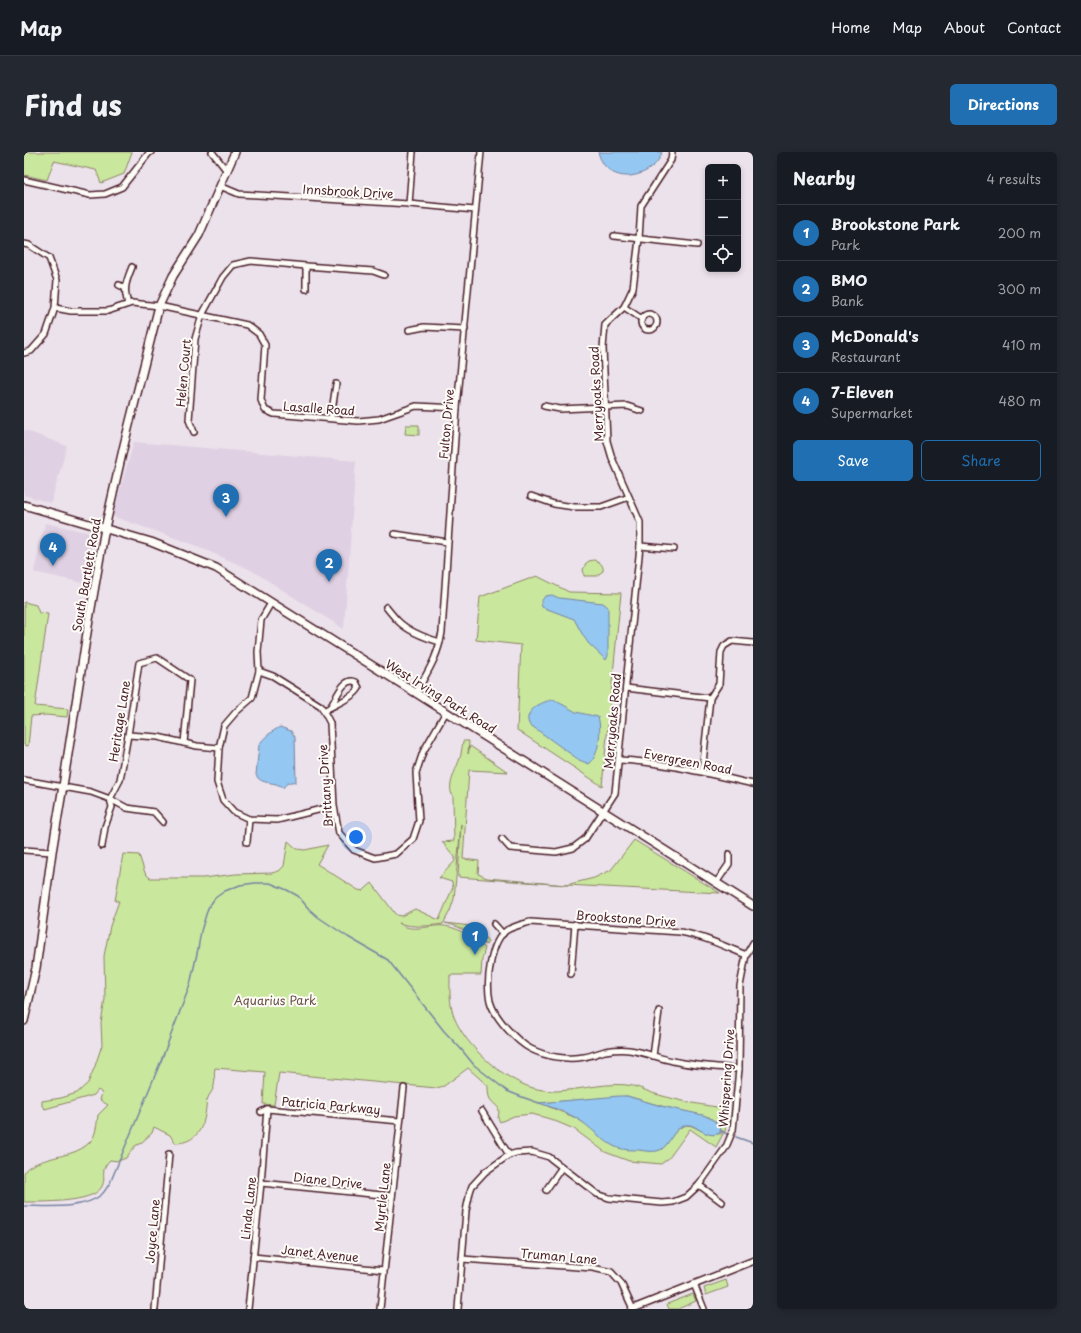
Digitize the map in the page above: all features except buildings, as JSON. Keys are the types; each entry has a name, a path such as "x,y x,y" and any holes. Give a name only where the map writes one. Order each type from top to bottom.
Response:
{"main road":[{"name":"South Bartlett Road","path":"24,1021 27,997 36,968 52,852 89,620 105,528 124,445 159,306 173,276 199,235 235,152"},
{"name":"West Irving Park Road","path":"24,505 151,542 216,568 753,906"}],"street":[{"path":"24,180 90,195 105,194 122,187 151,152"},
{"path":"212,152 227,171"},
{"path":"409,204 413,152"},
{"name":"Fulton Drive","path":"416,693 436,657 440,642 457,408 481,152"},
{"name":"Merryoaks Road","path":"502,839 510,848 556,852 573,848 585,839 615,793 640,546 640,522 612,458 607,441 603,348 605,325 624,307 633,288 639,239 640,206 671,160 672,152"},
{"name":"Innsbrook Drive","path":"220,186 239,194 409,204 475,210"},
{"path":"614,236 697,245"},
{"path":"24,244 29,245 49,258 58,280 55,308 46,334 31,351 24,353"},
{"name":"Helen Court","path":"194,432 189,420 195,338 202,315 223,277 233,265 251,261 373,271 384,275"},
{"path":"306,266 306,289"},
{"path":"128,304 125,288 129,270"},
{"path":"119,285 125,288"},
{"name":"Lasalle Road","path":"55,308 71,311 108,310 132,303 159,306 247,325 259,334 265,345 261,400 265,410 274,414 358,421 379,419 416,406 457,408"},
{"path":"624,307 642,319"},
{"path":"409,330 424,327 465,329"},
{"path":"331,418 336,384"},
{"path":"544,406 560,409 627,406 642,411"},
{"path":"532,496 554,504 574,508 601,507 629,497"},
{"path":"395,534 447,542"},
{"path":"640,546 674,549"},
{"path":"271,603 261,620 258,652 259,671 252,698 236,712 224,726 219,748 217,782 223,800 234,812 249,819 277,820 334,806"},
{"path":"386,607 397,621 403,625 426,638 440,642"},
{"path":"702,772 710,698 719,684 721,652 724,646 732,642 753,643"},
{"name":"Heritage Lane","path":"110,799 120,780 139,663 157,658 190,680 184,743"},
{"path":"259,671 273,676 321,706 324,711 355,693 358,690 358,685 356,682 350,680 345,683 331,706"},
{"path":"626,688 710,698"},
{"name":"Brittany Drive","path":"324,711 330,723 334,806 339,833 354,850 375,858 392,855 405,847 413,839 419,821 416,773 423,752 446,712"},
{"path":"128,735 158,737 197,746 219,748"},
{"name":"Evergreen Road","path":"619,760 641,761 702,772 753,784"},
{"path":"24,780 91,792 128,808 154,812 163,822"},
{"path":"102,846 105,827 112,807 110,799"},
{"path":"247,842 249,819"},
{"path":"24,850 52,852"},
{"path":"716,883 729,864 729,854"},
{"name":"Brookstone Drive","path":"503,934 510,929 530,922 680,932 694,934 746,955"},
{"path":"494,924 503,934 493,952 490,970 490,996 493,1008 512,1034 530,1048 558,1057 584,1057 605,1051 627,1050 686,1064 739,1069"},
{"path":"571,974 575,924"},
{"name":"Whispering Drive","path":"458,1309 467,1200 472,1186 485,1172 509,1155 532,1152 549,1157 597,1194 609,1198 662,1203 673,1202 686,1197 699,1185 722,1154 730,1139 735,1117 739,1069 740,986 746,955 753,943"},
{"path":"653,1056 659,1011"},
{"name":"Myrtle Lane","path":"380,1309 404,1088"},
{"name":"Patricia Parkway","path":"261,1112 267,1109 400,1121"},
{"name":"Linda Lane","path":"248,1309 267,1109"},
{"path":"482,1111 509,1155"},
{"name":"Joyce Lane","path":"155,1309 169,1154"},
{"path":"546,1190 562,1167"},
{"name":"Diane Drive","path":"261,1183 392,1196"},
{"path":"699,1185 722,1202"},
{"name":"Janet Avenue","path":"253,1257 384,1270"},
{"name":"Truman Lane","path":"462,1259 593,1268 611,1272 621,1283 632,1309"},
{"path":"632,1309 753,1260"},
{"path":"694,1284 704,1309"}],"shaded area":[{"path":"24,430 67,446 51,503 24,495"},
{"path":"134,442 356,461 344,629 251,570 192,544 112,516"},
{"path":"45,523 95,534 83,583 34,572"}],"green space":[{"path":"24,152 132,152 124,174 101,183 96,170 54,161 47,180 24,175"},
{"path":"406,425 419,425 419,435 405,434"},
{"path":"594,560 601,564 603,571 596,576 584,576 583,569 585,564"},
{"path":"537,576 569,592 621,593 602,786 517,730 521,645 476,640 480,597"},
{"path":"24,602 36,605 39,613 48,614 35,706 68,709 67,717 46,715 31,716 28,746 24,745"},
{"name":"Aquarius Park","path":"463,741 469,741 468,754 470,746 508,772 469,770 463,859 479,861 478,874 487,878 566,885 458,877 461,824 454,899 443,924 415,926 399,923 410,928 439,926 451,927 466,934 485,948 482,959 481,975 450,975 451,1007 460,1028 476,1050 487,1060 521,1084 533,1088 557,1091 605,1085 624,1085 684,1101 727,1108 725,1132 721,1130 717,1123 709,1117 661,1106 627,1096 540,1103 576,1118 589,1126 663,1148 680,1128 689,1125 709,1134 723,1134 716,1147 690,1129 669,1158 661,1164 629,1161 605,1152 574,1129 550,1119 532,1114 514,1116 500,1122 498,1118 499,1110 489,1098 488,1086 468,1068 444,1086 436,1088 279,1073 274,1105 263,1104 265,1072 215,1068 214,1086 207,1100 204,1121 202,1127 192,1139 175,1143 170,1135 154,1127 152,1133 141,1143 135,1146 126,1158 118,1161 110,1160 106,1164 103,1184 96,1193 87,1197 65,1201 24,1202 24,1173 26,1169 44,1160 74,1152 86,1146 94,1136 98,1115 108,1105 100,1100 102,1093 98,1090 94,1095 45,1109 42,1106 42,1101 61,1098 77,1093 88,1083 102,1045 101,1023 105,999 104,956 110,926 119,901 115,901 123,854 139,855 145,873 150,878 203,878 236,874 272,873 279,871 284,866 288,841 297,849 305,850 328,845 317,864 358,890 363,891 372,883 396,915 401,916 415,909 439,920 453,887 452,882 439,878 455,861 455,857 442,842 454,841 453,796 451,792 451,781 460,759"},
{"path":"634,840 720,893 566,885 594,878 611,870"},
{"path":"445,923 479,927 480,932 488,941 486,945 462,929"},
{"path":"726,1280 728,1287 706,1295 704,1288"},
{"path":"693,1294 696,1301 678,1309 669,1309 667,1304"}],"water":[{"path":"598,152 662,152 659,159 648,170 632,176 624,176 609,170 602,162"},
{"path":"552,595 559,598 603,603 608,607 608,656 606,660 588,643 574,619 542,607 541,602 545,596"},
{"path":"553,700 576,712 598,717 600,728 599,742 595,755 589,764 579,760 529,724 528,719 531,711 544,702"},
{"path":"280,727 291,731 295,737 296,782 289,783 283,788 277,784 261,781 256,775 259,745 268,735"},
{"path":"627,1096 661,1106 703,1115 711,1119 720,1127 720,1133 715,1135 710,1134 694,1126 686,1125 677,1130 665,1147 657,1151 623,1149 608,1143 576,1118 562,1111 539,1103"}],"waterway":[{"path":"24,1206 74,1205 93,1200 104,1192 110,1183 161,1061 190,985 201,931 208,908 215,898 225,891 240,885 270,883 287,890 298,896 318,917 348,937 388,960 444,1031 474,1065 507,1091 539,1103"},
{"path":"720,1131 727,1134"},
{"path":"736,1137 753,1143"}],"place":[{"name":"McDonald's","path":"226,517"},
{"name":"7-Eleven","path":"53,566"},
{"name":"BMO","path":"329,582"},
{"name":"Brookstone Park","path":"475,955"}]}
